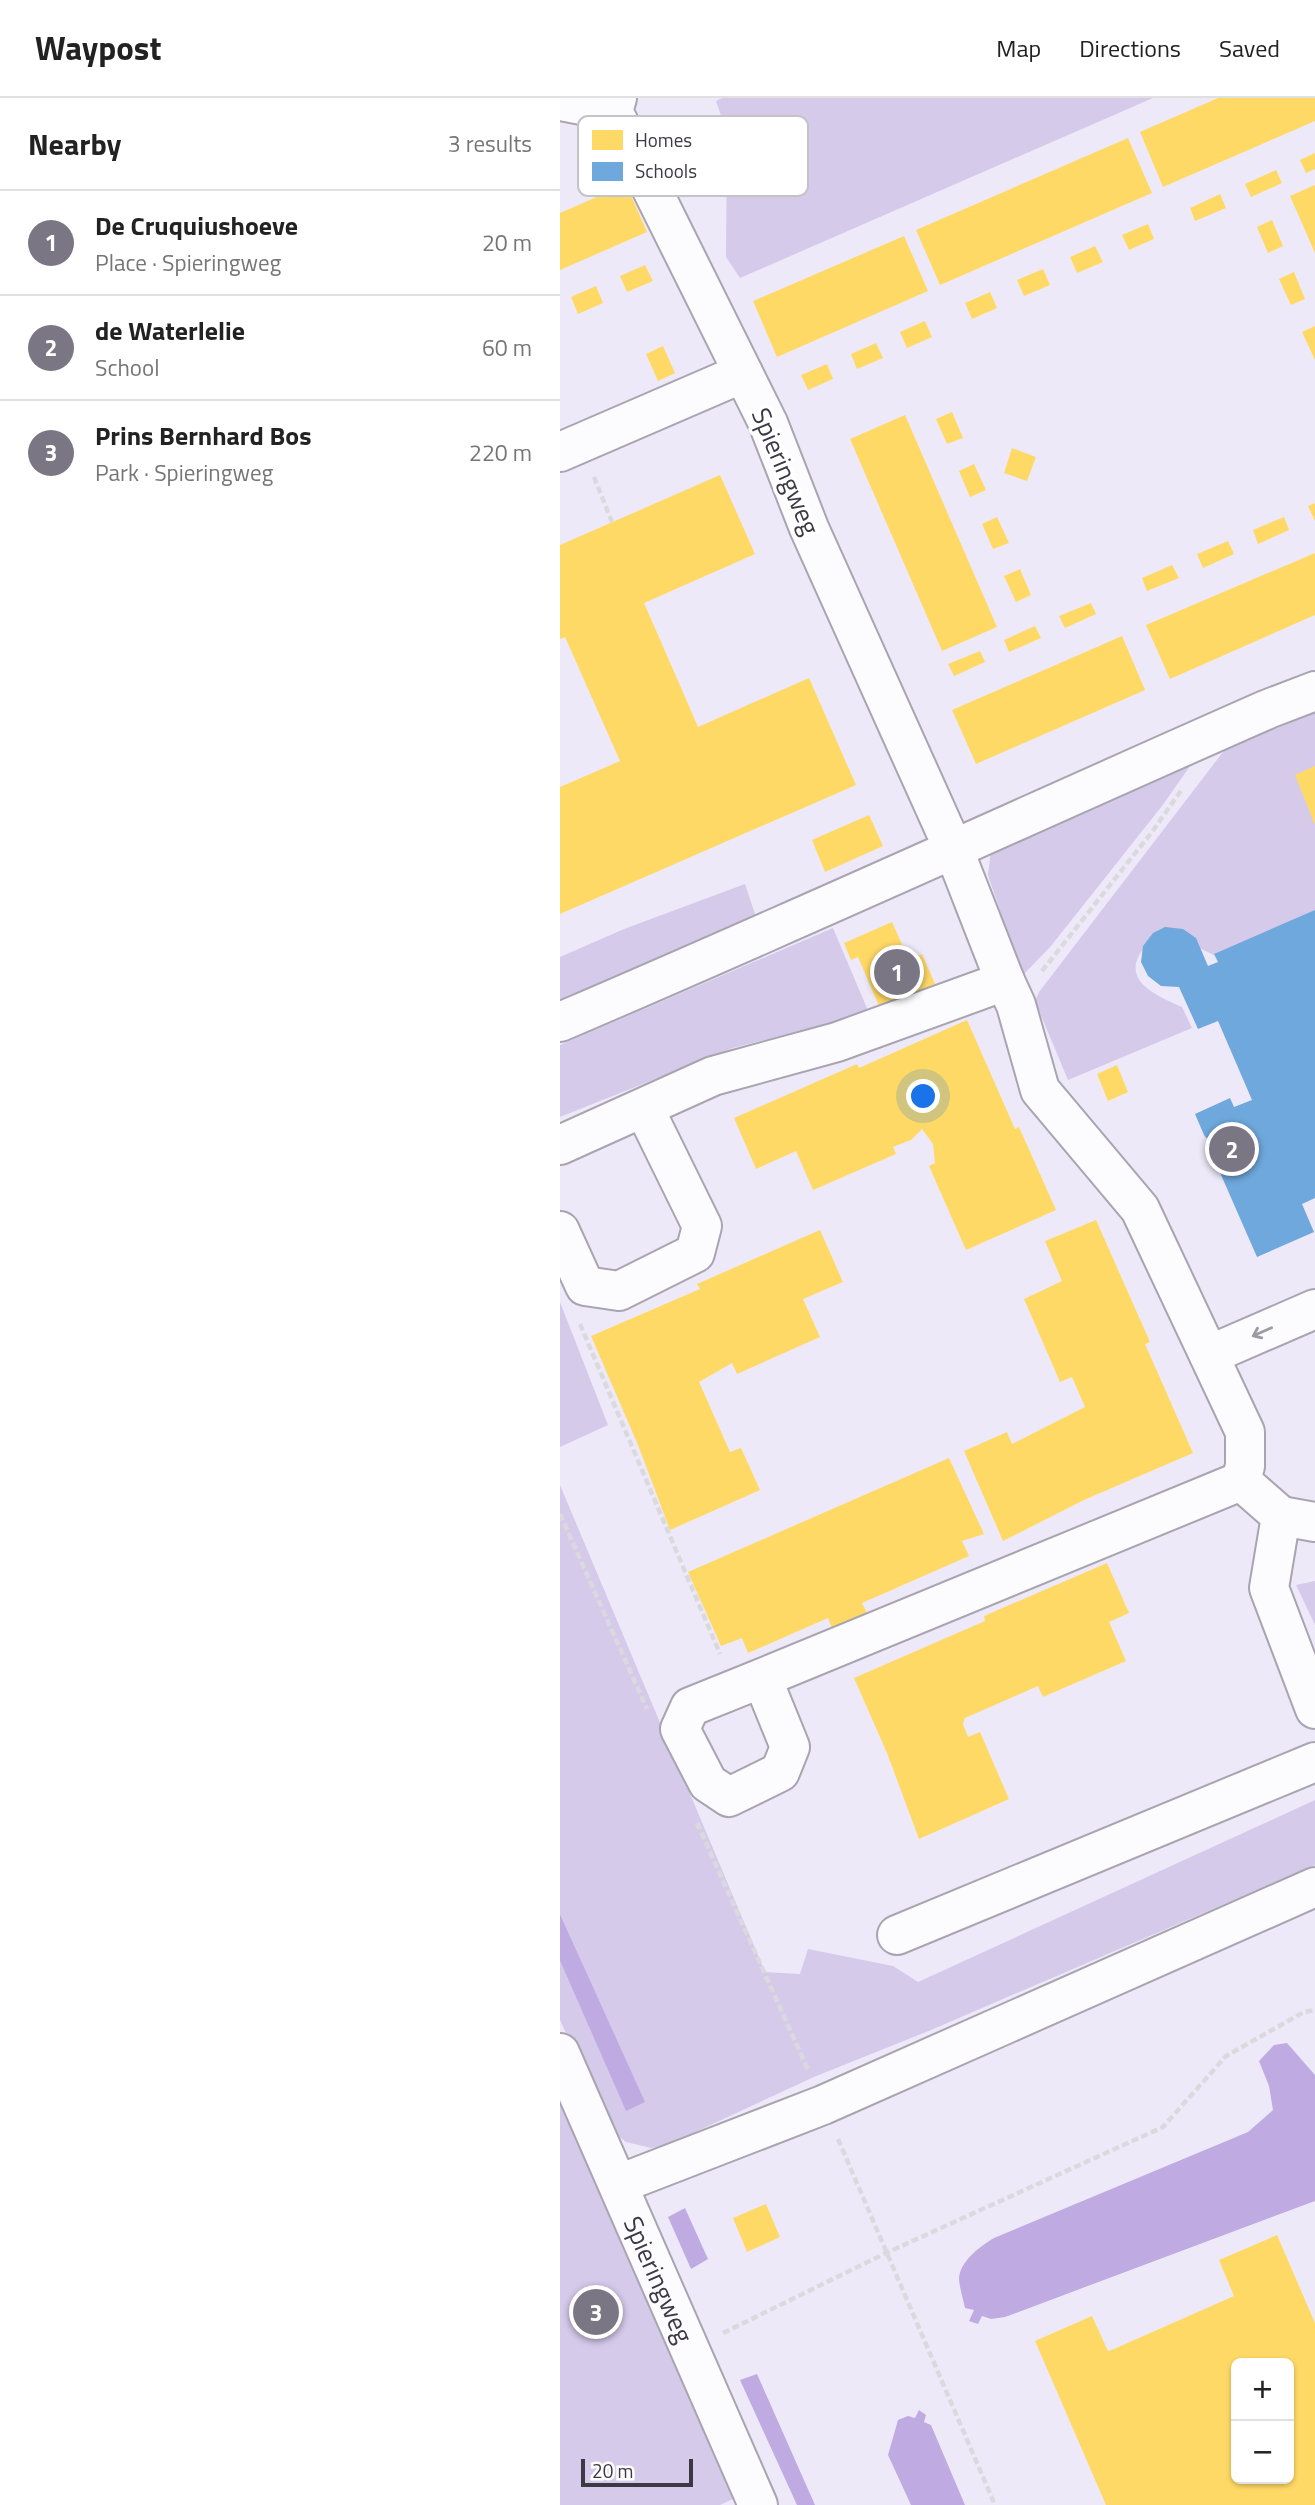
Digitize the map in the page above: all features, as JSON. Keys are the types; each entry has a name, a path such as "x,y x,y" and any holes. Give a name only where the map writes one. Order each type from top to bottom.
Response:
{"street":[{"path":"560,101 615,104"},
{"name":"Spieringweg","path":"659,196 768,423 814,540 953,848 1010,993 1040,1090 1140,1209 1245,1432 1245,1466 1241,1481"},
{"path":"570,448 743,373"},
{"path":"560,1022 782,927 1268,709 1315,691"},
{"path":"560,1145 713,1076 1010,993"},
{"path":"560,1231 585,1286 619,1291 695,1253 702,1226 644,1108"},
{"path":"1209,1355 1315,1309"},
{"path":"748,1683 1241,1481 1298,1519 1269,1588 1315,1709"},
{"path":"897,1935 1315,1762"},
{"path":"619,2184 823,2105 1315,1887"},
{"name":"Spieringweg","path":"560,2053 758,2505"}],"path":[{"path":"570,448 612,522"},
{"path":"1010,993 1152,832 1190,778"},
{"path":"585,1286 570,1299 748,1683"},
{"path":"560,1514 649,1715"},
{"path":"694,1816 823,2105 995,2505"},
{"path":"691,2349 886,2253 1163,2127 1226,2056 1304,2012 1315,2010"}],"shaded area":[{"path":"722,98 1153,98 740,278 726,257 726,196 808,196 808,116 721,116 716,101"},
{"path":"1315,710 1315,917 1220,958 1183,940 1149,942 1139,955 1137,975 1150,990 1182,1007 1192,1028 1068,1080 1035,1001 1039,992 1226,748"},
{"path":"1200,752 1162,806 1051,946 1024,974 988,875 992,841"},
{"path":"745,884 757,920 560,1007 560,957 624,929"},
{"path":"833,928 869,1013 733,1048 560,1117 560,1045"},
{"path":"560,1302 608,1425 560,1447"},
{"path":"560,1485 765,1972 800,1974 808,1949 893,1966 918,1982 1315,1800 1315,1865 931,2030 814,2077 667,2145 651,2148 626,2142 609,2129 560,2020 560,1961 626,2110 644,2102 560,1914"},
{"path":"1315,1581 1315,1625 1296,1585"},
{"path":"560,1914 645,2102 626,2111 560,1961"},
{"path":"1287,2043 1315,2075 1315,2201 1005,2317 991,2319 982,2316 978,2324 969,2321 974,2310 965,2308 959,2280 967,2260 977,2250 994,2238 1248,2132 1273,2110 1269,2086 1259,2061 1274,2045"},
{"path":"560,2097 737,2497 720,2505 560,2505"},
{"path":"685,2208 708,2259 691,2269 668,2217"},
{"path":"757,2374 815,2505 797,2505 740,2380"},
{"path":"919,2410 926,2415 924,2422 931,2425 965,2505 911,2505 888,2455 898,2420 908,2416 915,2418"}],"building: Homes":[{"path":"1218,98 1315,98 1315,121 1163,187 1140,132"},
{"path":"1128,138 1152,193 940,285 916,230"},
{"path":"1315,153 1315,169 1306,173 1300,160"},
{"path":"1276,170 1282,183 1251,197 1245,184"},
{"path":"1315,185 1315,253 1290,196"},
{"path":"1220,194 1226,208 1195,221 1190,208"},
{"path":"599,196 631,196 647,232 560,270 560,213"},
{"path":"1272,220 1283,246 1268,253 1257,227"},
{"path":"1148,224 1154,239 1129,250 1122,235"},
{"path":"904,236 928,291 777,357 753,301"},
{"path":"1095,246 1103,262 1077,273 1070,257"},
{"path":"645,265 653,281 627,292 620,276"},
{"path":"1043,269 1050,285 1024,296 1017,280"},
{"path":"1294,272 1305,299 1291,305 1279,279"},
{"path":"596,286 603,303 578,314 571,297"},
{"path":"990,292 997,308 972,319 965,303"},
{"path":"925,321 932,337 907,348 900,332"},
{"path":"1315,326 1315,360 1302,332"},
{"path":"876,343 883,358 857,369 851,354"},
{"path":"663,346 675,373 658,381 646,354"},
{"path":"827,364 833,379 808,390 801,375"},
{"path":"952,412 963,438 947,444 936,419"},
{"path":"905,415 997,627 942,651 850,439"},
{"path":"1012,448 1036,457 1027,481 1004,473"},
{"path":"974,464 986,490 970,497 959,471"},
{"path":"720,475 755,554 644,603 698,727 809,678 856,785 560,914 560,787 620,761 565,637 560,639 560,545"},
{"path":"1315,503 1315,521 1308,506"},
{"path":"997,517 1009,543 993,549 982,524"},
{"path":"1284,517 1289,530 1258,544 1253,530"},
{"path":"1228,541 1234,554 1203,568 1197,554"},
{"path":"1315,553 1315,615 1170,679 1146,625"},
{"path":"1172,565 1179,578 1147,591 1142,578"},
{"path":"1020,569 1031,595 1016,602 1004,576"},
{"path":"1091,603 1096,614 1065,628 1059,616"},
{"path":"1035,626 1041,638 1009,652 1004,640"},
{"path":"1122,636 1145,690 976,764 952,710"},
{"path":"980,651 985,662 954,676 948,664"},
{"path":"1315,766 1315,825 1295,775"},
{"path":"869,815 883,846 825,872 812,840"},
{"path":"892,922 909,960 922,954 935,984 895,1001 882,1013 858,957 851,960 844,943"},
{"path":"967,1020 1015,1129 1019,1127 1056,1210 966,1250 929,1166 935,1163 933,1144 922,1129 911,1140 893,1147 896,1154 813,1190 796,1151 756,1169 734,1118 857,1064 859,1068"},
{"path":"1117,1065 1128,1092 1108,1101 1097,1074"},
{"path":"1096,1220 1150,1342 1145,1344 1193,1453 1084,1500 1003,1541 964,1451 1007,1432 1012,1444 1085,1407 1072,1377 1060,1382 1024,1299 1062,1281 1045,1241"},
{"path":"820,1230 843,1282 803,1299 820,1337 737,1374 732,1363 699,1382 730,1452 741,1448 760,1490 670,1530 638,1445 591,1336 700,1289 697,1284"},
{"path":"949,1458 984,1534 962,1541 969,1556 862,1603 867,1613 832,1628 828,1618 748,1653 742,1638 721,1646 688,1572"},
{"path":"1107,1563 1129,1613 1109,1622 1126,1661 1043,1697 1038,1686 965,1718 963,1724 968,1737 980,1732 1009,1799 919,1839 887,1753 854,1678 985,1621 984,1616"},
{"path":"766,2204 780,2237 747,2252 733,2218"},
{"path":"1277,2235 1315,2323 1315,2505 1106,2505 1035,2341 1092,2316 1108,2351 1234,2296 1219,2260"}],"building: Schools":[{"path":"1315,910 1315,1198 1302,1204 1314,1232 1257,1257 1218,1168 1216,1150 1204,1135 1195,1114 1230,1098 1234,1107 1252,1100 1218,1021 1198,1029 1179,987 1161,986 1148,976 1141,962 1143,946 1153,933 1165,927 1183,929 1196,938 1208,966 1218,962 1214,954"}],"place":[{"name":"De Cruquiushoeve","path":"897,972"},
{"name":"de Waterlelie","path":"1232,1149"},
{"name":"Prins Bernhard Bos","path":"596,2312"}]}
